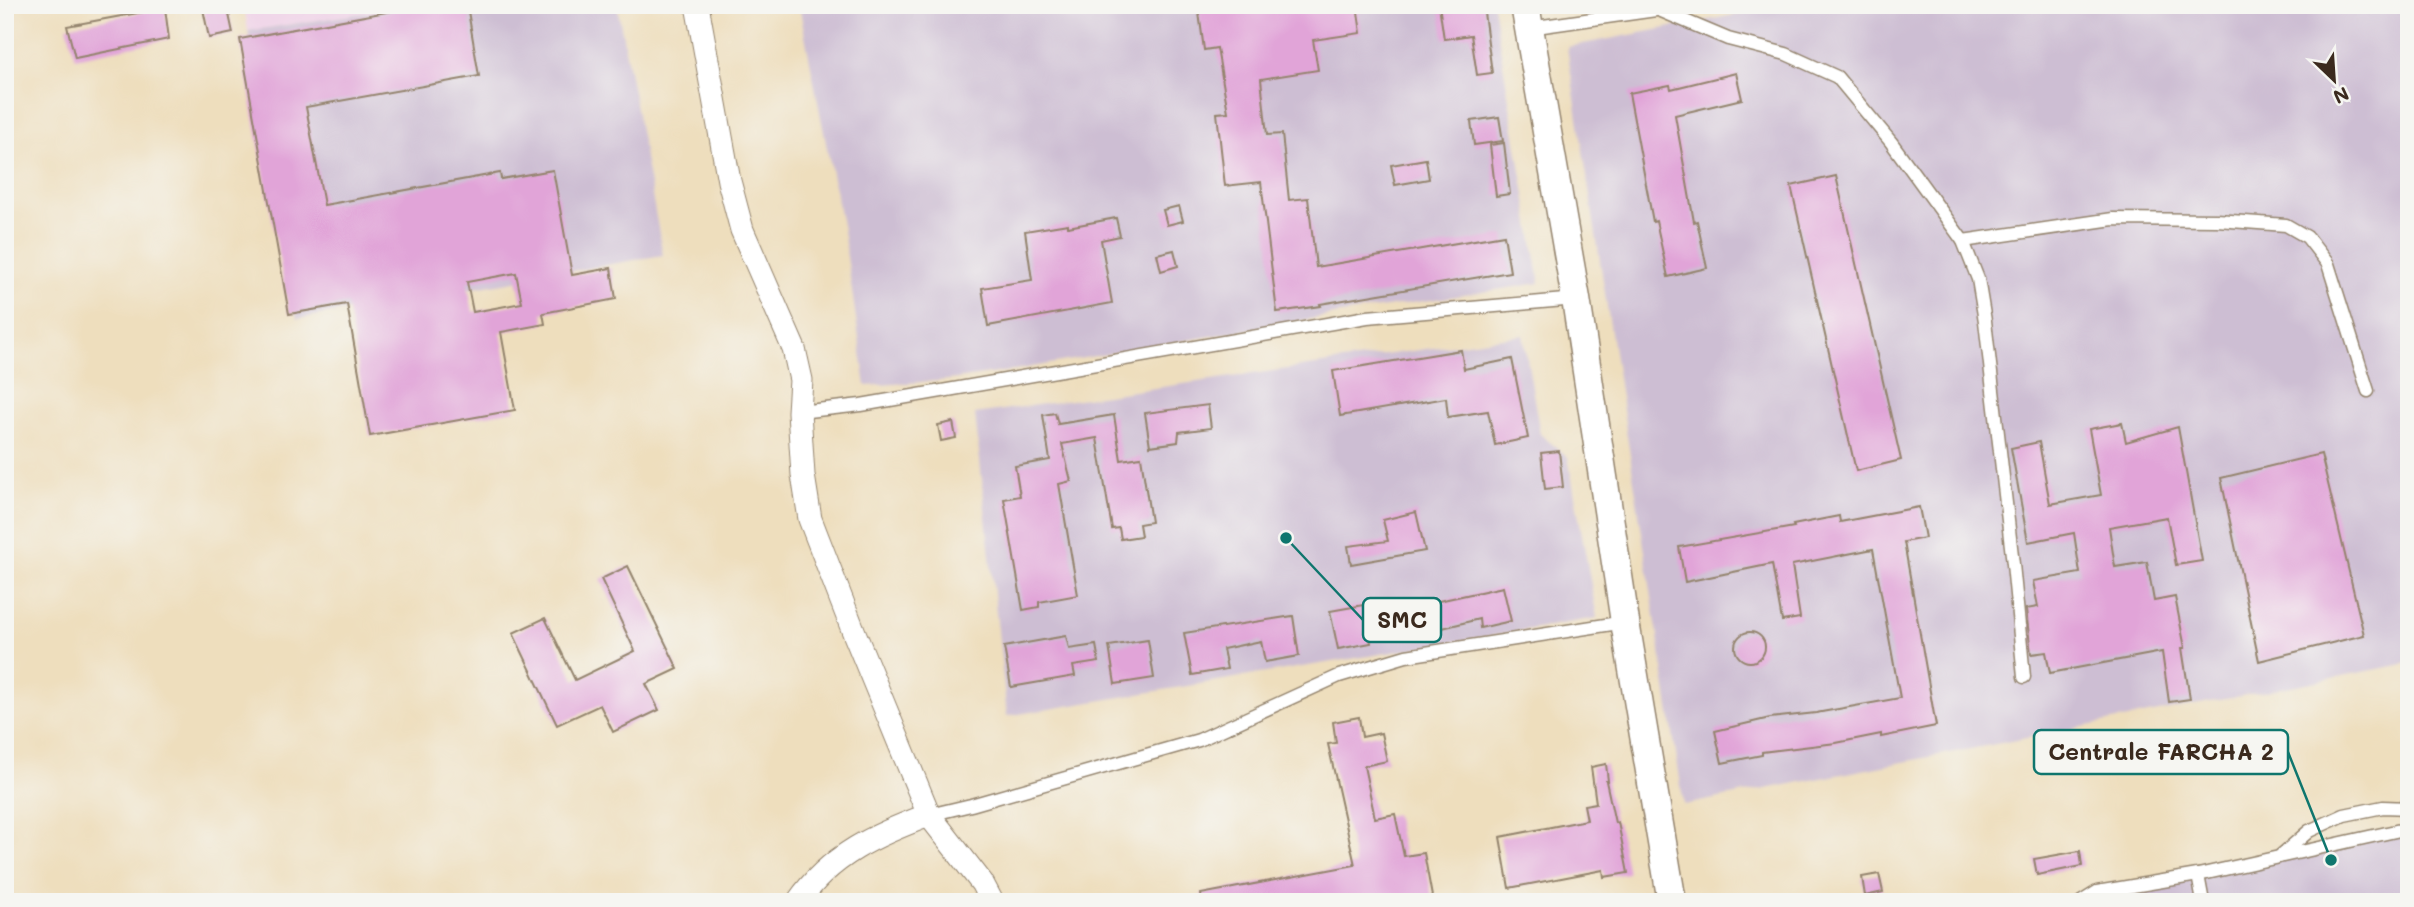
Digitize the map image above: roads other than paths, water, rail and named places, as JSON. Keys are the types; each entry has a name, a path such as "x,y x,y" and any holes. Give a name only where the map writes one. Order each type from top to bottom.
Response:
{"street":[{"path":"697,5 729,181 742,230 794,349 801,380 799,412 803,475 810,519 929,815 982,883 992,902"},
{"path":"1527,17 1576,299 1625,622 1672,902"},
{"path":"798,902 811,883 839,858 862,843 929,815"}],"lane":[{"path":"1527,17 1659,10 1691,5"},
{"path":"1659,10 1728,39 1786,54 1837,78 1891,142 1964,241 1978,279 1985,321 2014,564 2024,677"},
{"path":"1964,241 2113,219 2217,220 2286,225 2307,237 2328,264 2368,391"},
{"path":"799,412 861,405 1367,317 1576,299"},
{"path":"929,815 1199,740 1339,676 1406,656 1625,622"},
{"path":"2279,857 2309,831 2344,815 2383,807 2409,808"},
{"path":"2081,902 2097,892 2198,875 2409,828"},
{"path":"2198,875 2203,902"}],"place":[{"name":"SMC","path":"1286,538"},
{"name":"Centrale FARCHA 2","path":"2331,860"}]}
